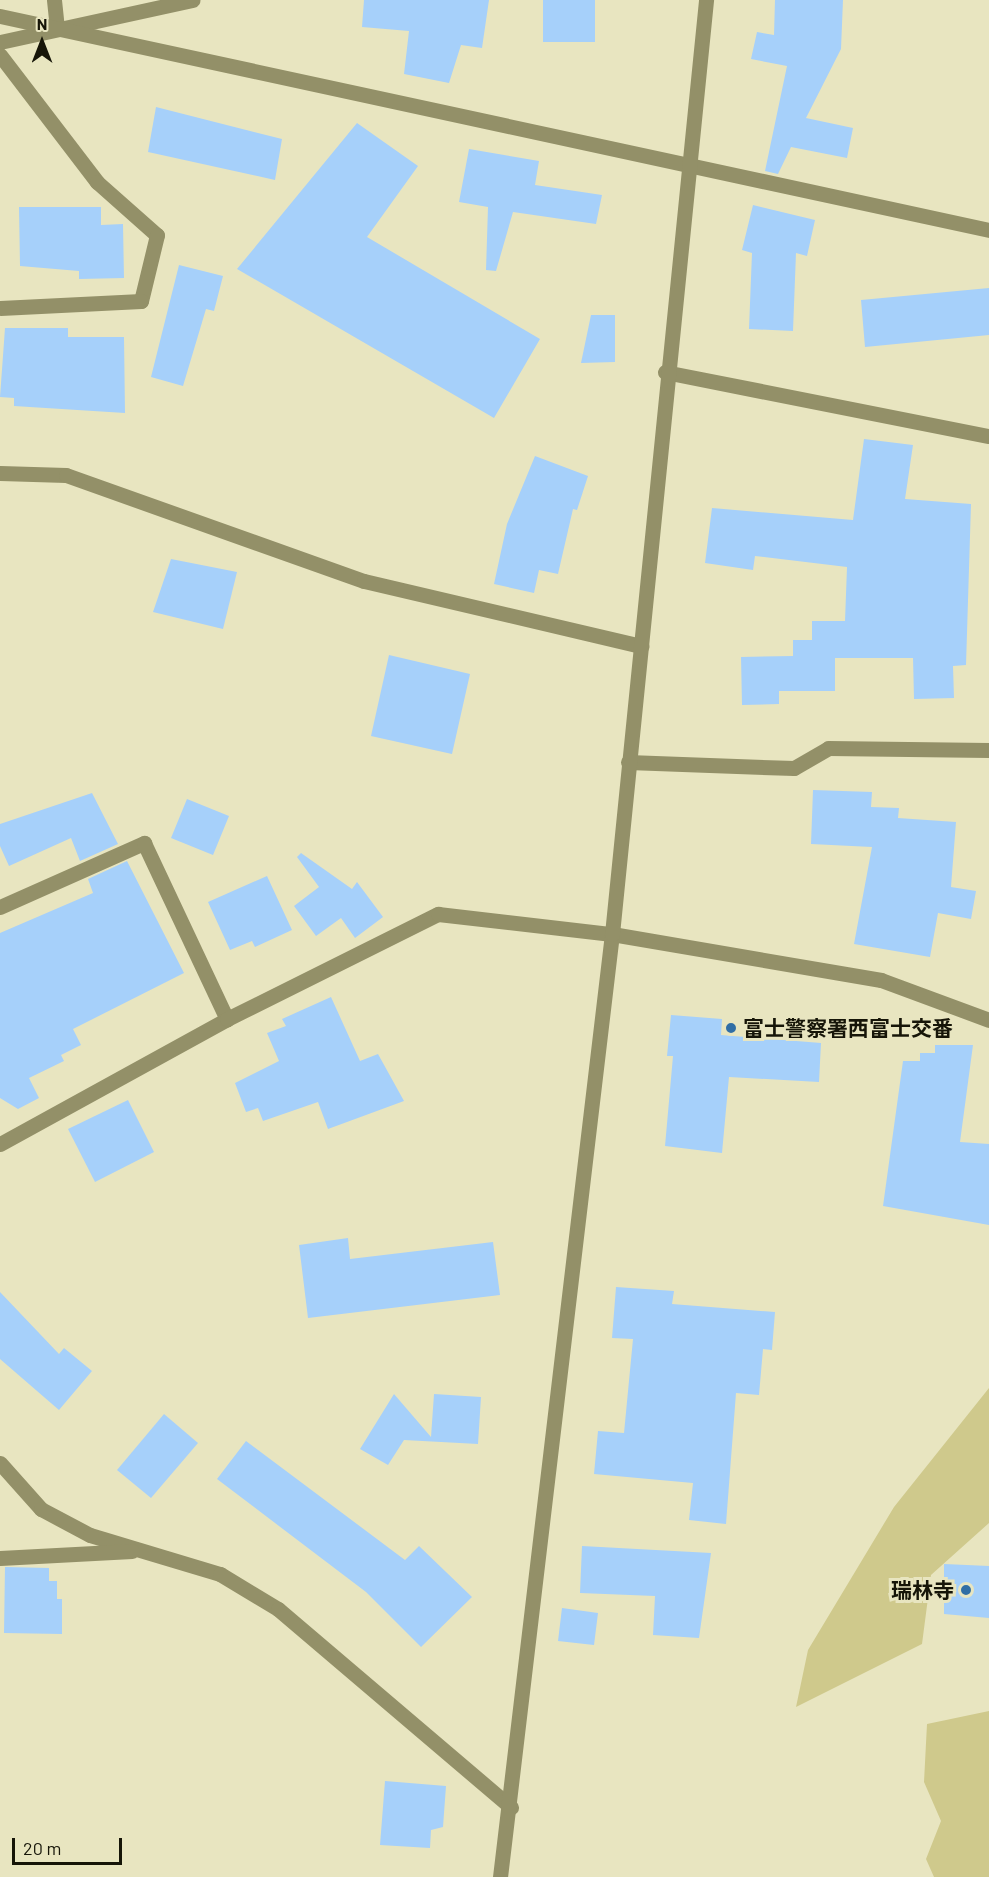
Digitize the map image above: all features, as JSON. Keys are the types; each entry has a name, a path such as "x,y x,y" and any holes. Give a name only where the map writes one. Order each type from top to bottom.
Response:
{"street":[{"path":"54,0 57,28"},
{"path":"0,42 192,0"},
{"path":"500,1877 511,1807 612,934 665,372 693,166 706,0"},
{"path":"0,16 989,230"},
{"path":"0,55 97,182 157,235 141,302 0,308"},
{"path":"665,372 989,436"},
{"path":"0,473 66,475 364,581 640,646"},
{"path":"627,762 794,768 828,748 989,750"},
{"path":"0,907 144,843 227,1018"},
{"path":"4,1136 227,1018 438,914 612,934 881,980 989,1020"},
{"path":"0,1463 41,1509 90,1534 220,1574 278,1609 511,1807"},
{"path":"0,1558 143,1550"}],"shaded area":[{"path":"989,1388 989,1523 931,1575 922,1644 796,1707 808,1650 894,1507"},
{"path":"989,1711 989,1877 934,1877 926,1859 941,1821 924,1782 927,1724"}],"building":[{"path":"364,0 489,0 482,48 461,45 449,83 404,74 409,31 362,27"},
{"path":"543,0 595,0 595,42 543,42"},
{"path":"775,0 843,0 841,49 806,118 853,128 847,158 791,147 778,174 765,171 787,66 751,59 757,32 774,35"},
{"path":"156,107 282,139 275,180 148,152"},
{"path":"357,123 418,166 367,237 540,339 494,418 237,269"},
{"path":"469,149 539,161 535,185 602,195 596,224 513,212 496,271 486,270 488,207 459,202"},
{"path":"753,205 815,220 807,256 796,253 793,331 749,329 752,253 742,250"},
{"path":"19,207 101,207 101,225 123,224 124,278 79,279 79,271 20,266"},
{"path":"179,265 223,276 214,311 206,309 183,386 151,377"},
{"path":"989,288 989,335 865,347 861,300"},
{"path":"591,315 615,315 615,362 581,363"},
{"path":"5,328 68,328 68,337 124,337 125,413 14,406 14,398 0,397"},
{"path":"864,439 913,445 905,499 971,504 966,665 953,666 954,698 914,699 913,658 835,658 835,691 779,691 779,704 742,705 741,657 793,656 793,640 812,640 812,621 845,621 847,567 755,556 753,570 705,563 712,508 853,520"},
{"path":"535,456 588,476 577,510 573,509 558,574 539,570 534,593 494,584 507,524"},
{"path":"171,559 237,572 223,629 153,612"},
{"path":"389,655 470,674 452,754 371,736"},
{"path":"813,790 872,792 871,807 899,808 898,818 956,822 951,887 976,891 971,919 938,913 930,957 854,944 872,847 811,844"},
{"path":"92,793 118,844 80,861 71,838 9,866 0,846 0,824"},
{"path":"187,799 229,816 213,855 171,838"},
{"path":"301,853 352,889 357,882 383,917 355,938 341,918 316,936 294,906 319,887 297,857"},
{"path":"127,861 184,973 73,1029 81,1045 61,1055 64,1061 29,1078 39,1098 18,1109 0,1098 0,933 93,893 88,879"},
{"path":"267,876 292,930 255,947 252,941 230,950 208,902"},
{"path":"331,997 360,1061 378,1054 404,1101 328,1129 318,1102 263,1121 258,1108 246,1112 235,1083 279,1061 267,1033 286,1026 282,1019"},
{"path":"671,1015 722,1019 721,1035 821,1043 819,1082 729,1077 722,1153 665,1146 673,1056 667,1056"},
{"path":"935,1045 973,1045 960,1142 989,1144 989,1225 883,1206 903,1061 920,1061 920,1053 935,1053"},
{"path":"128,1100 154,1152 95,1182 68,1129"},
{"path":"348,1238 350,1259 493,1242 500,1295 308,1318 299,1245"},
{"path":"616,1287 674,1291 672,1304 775,1312 772,1350 763,1349 759,1395 736,1393 726,1524 689,1520 693,1483 594,1474 598,1431 624,1433 633,1339 612,1338"},
{"path":"0,1292 59,1354 64,1348 92,1371 59,1410 0,1359"},
{"path":"394,1394 431,1437 434,1394 481,1397 478,1444 404,1440 388,1465 360,1449"},
{"path":"164,1414 198,1443 151,1498 117,1470"},
{"path":"246,1441 405,1560 419,1546 472,1597 421,1647 366,1592 217,1479"},
{"path":"582,1546 711,1553 699,1638 653,1635 655,1596 580,1593"},
{"name":"瑞林寺","path":"944,1564 989,1566 989,1618 944,1614"},
{"path":"5,1567 49,1568 49,1581 57,1581 57,1599 62,1599 62,1634 4,1633"},
{"path":"562,1608 598,1613 594,1645 558,1641"},
{"path":"385,1781 446,1786 443,1827 431,1830 430,1848 380,1845"}],"place":[{"name":"富士警察署西富士交番","path":"731,1028"},
{"name":"瑞林寺","path":"966,1590"}]}
